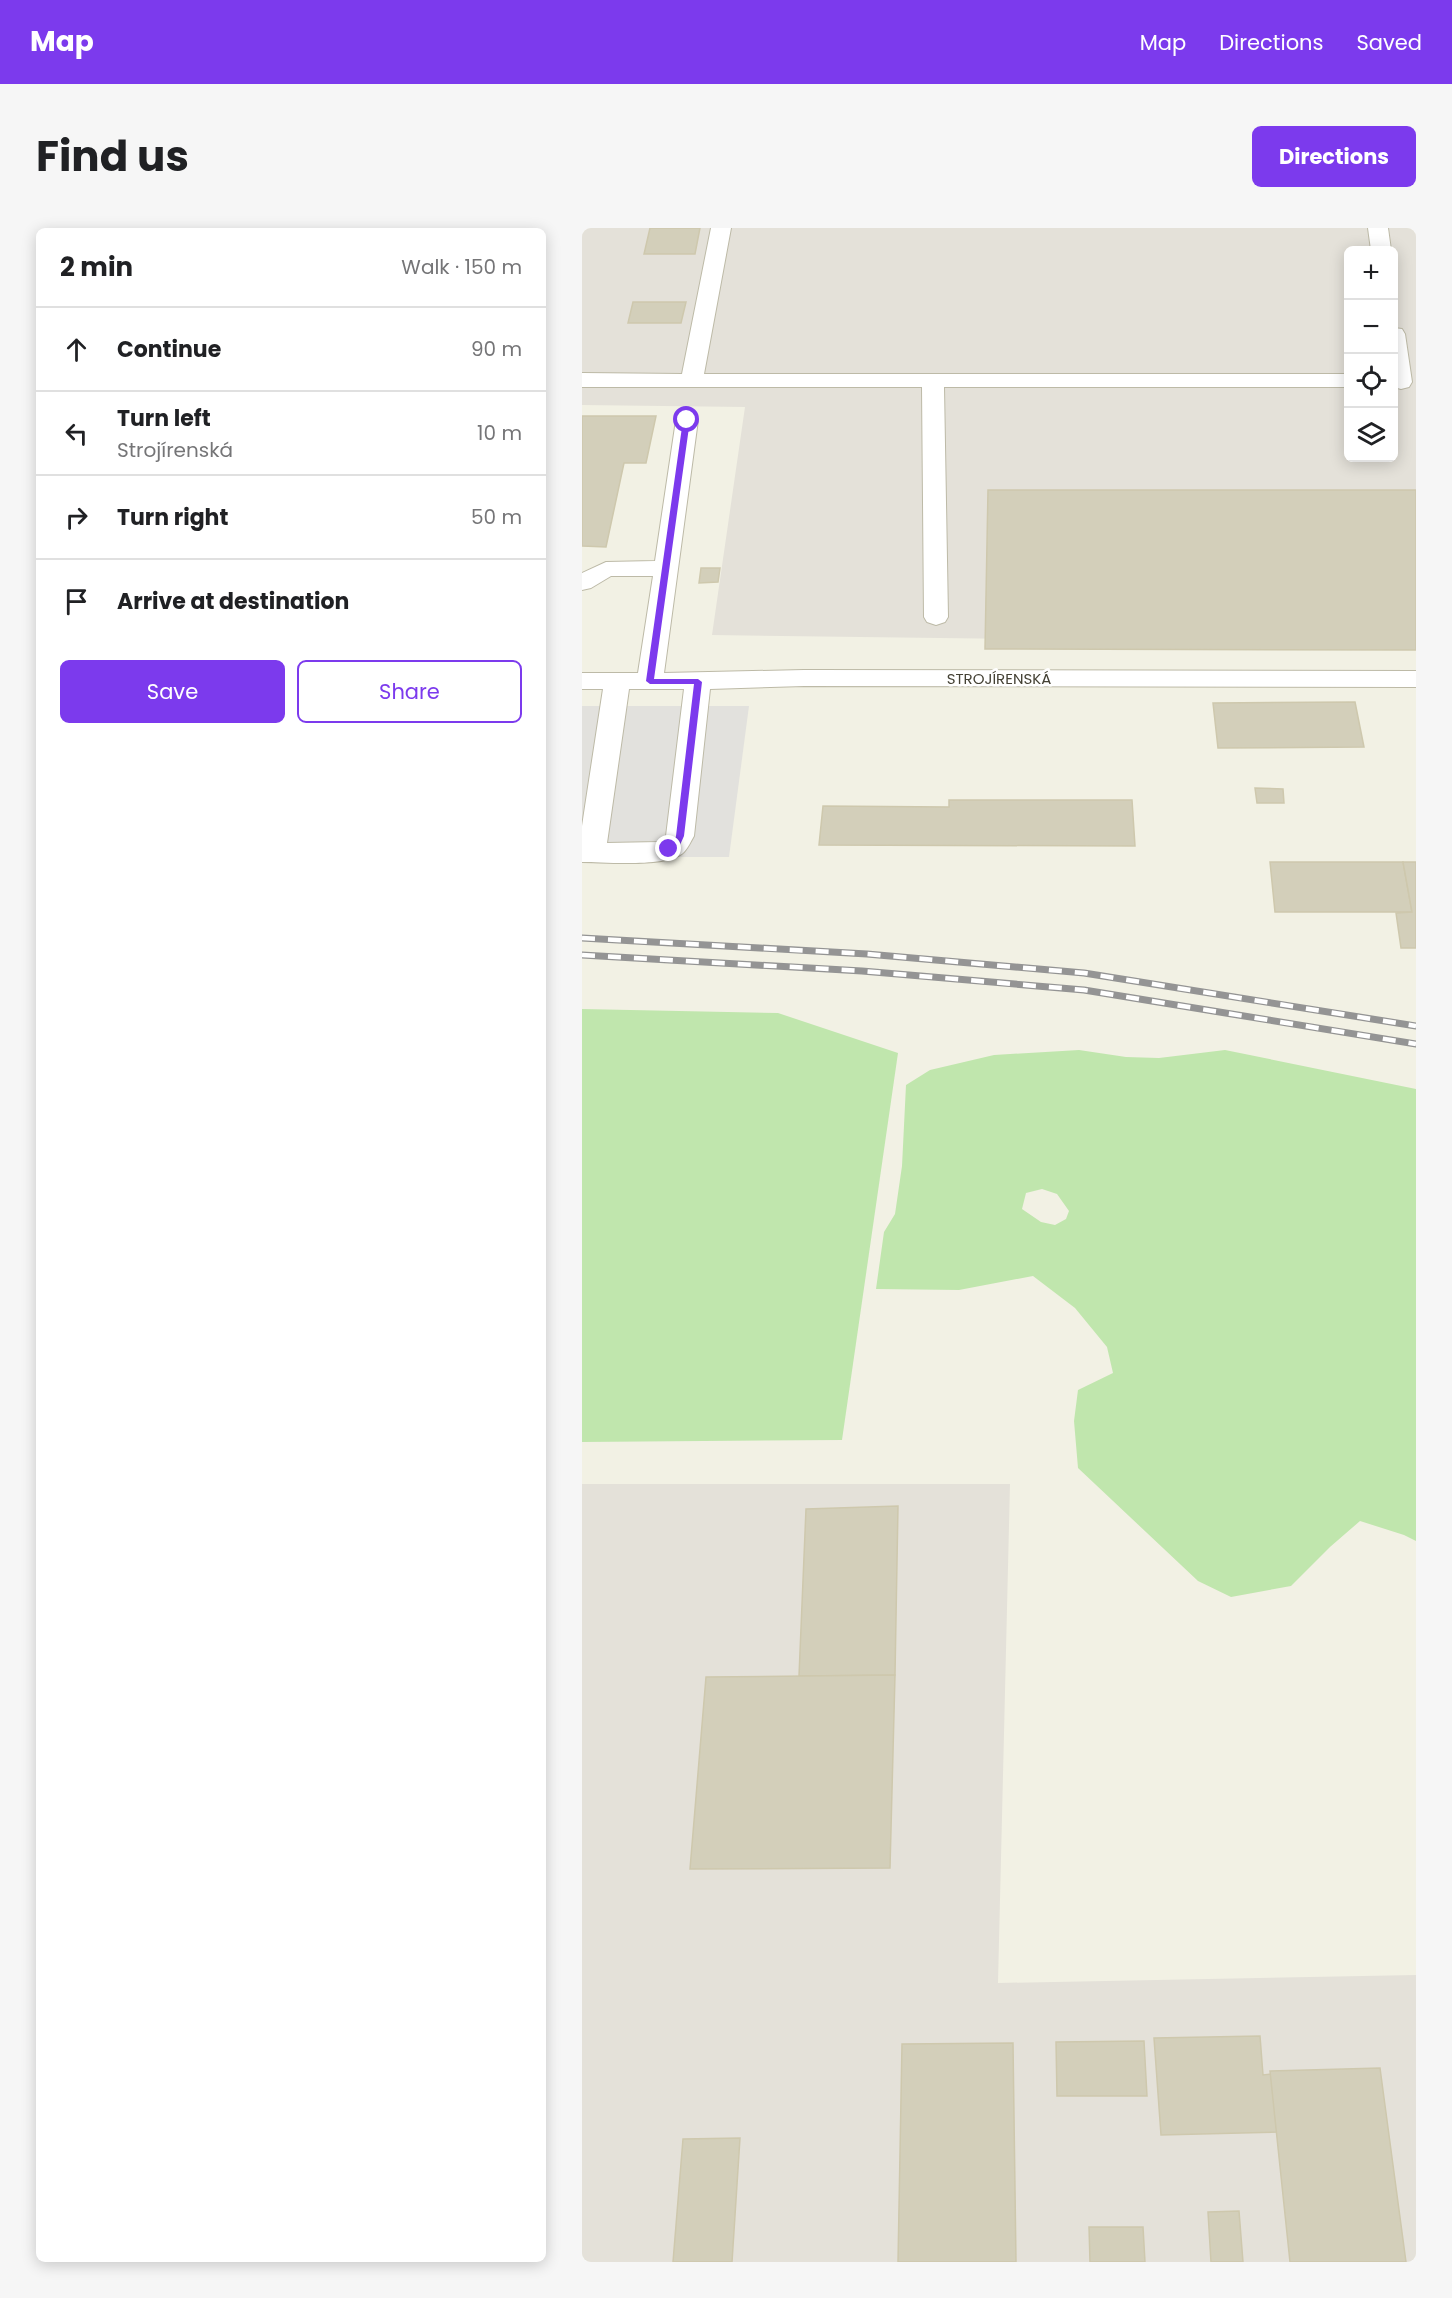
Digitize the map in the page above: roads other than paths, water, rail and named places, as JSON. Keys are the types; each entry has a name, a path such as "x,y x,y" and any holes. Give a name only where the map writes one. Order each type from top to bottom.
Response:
{"street":[{"path":"692,381 721,228"},
{"path":"1378,228 1380,246"},
{"path":"1398,354 1403,382"},
{"path":"582,380 1344,381"},
{"path":"933,381 936,617"},
{"path":"650,681 687,420"},
{"path":"582,583 606,569 666,567"},
{"name":"STROJÍRENSKÁ","path":"582,681 698,682 804,678 1416,679"},
{"path":"617,681 587,852 655,852 669,849 677,843 680,836 698,682"}],"railway":[{"path":"582,938 867,954 1084,973 1416,1026"},
{"path":"582,955 862,971 1084,990 1416,1044"}]}
